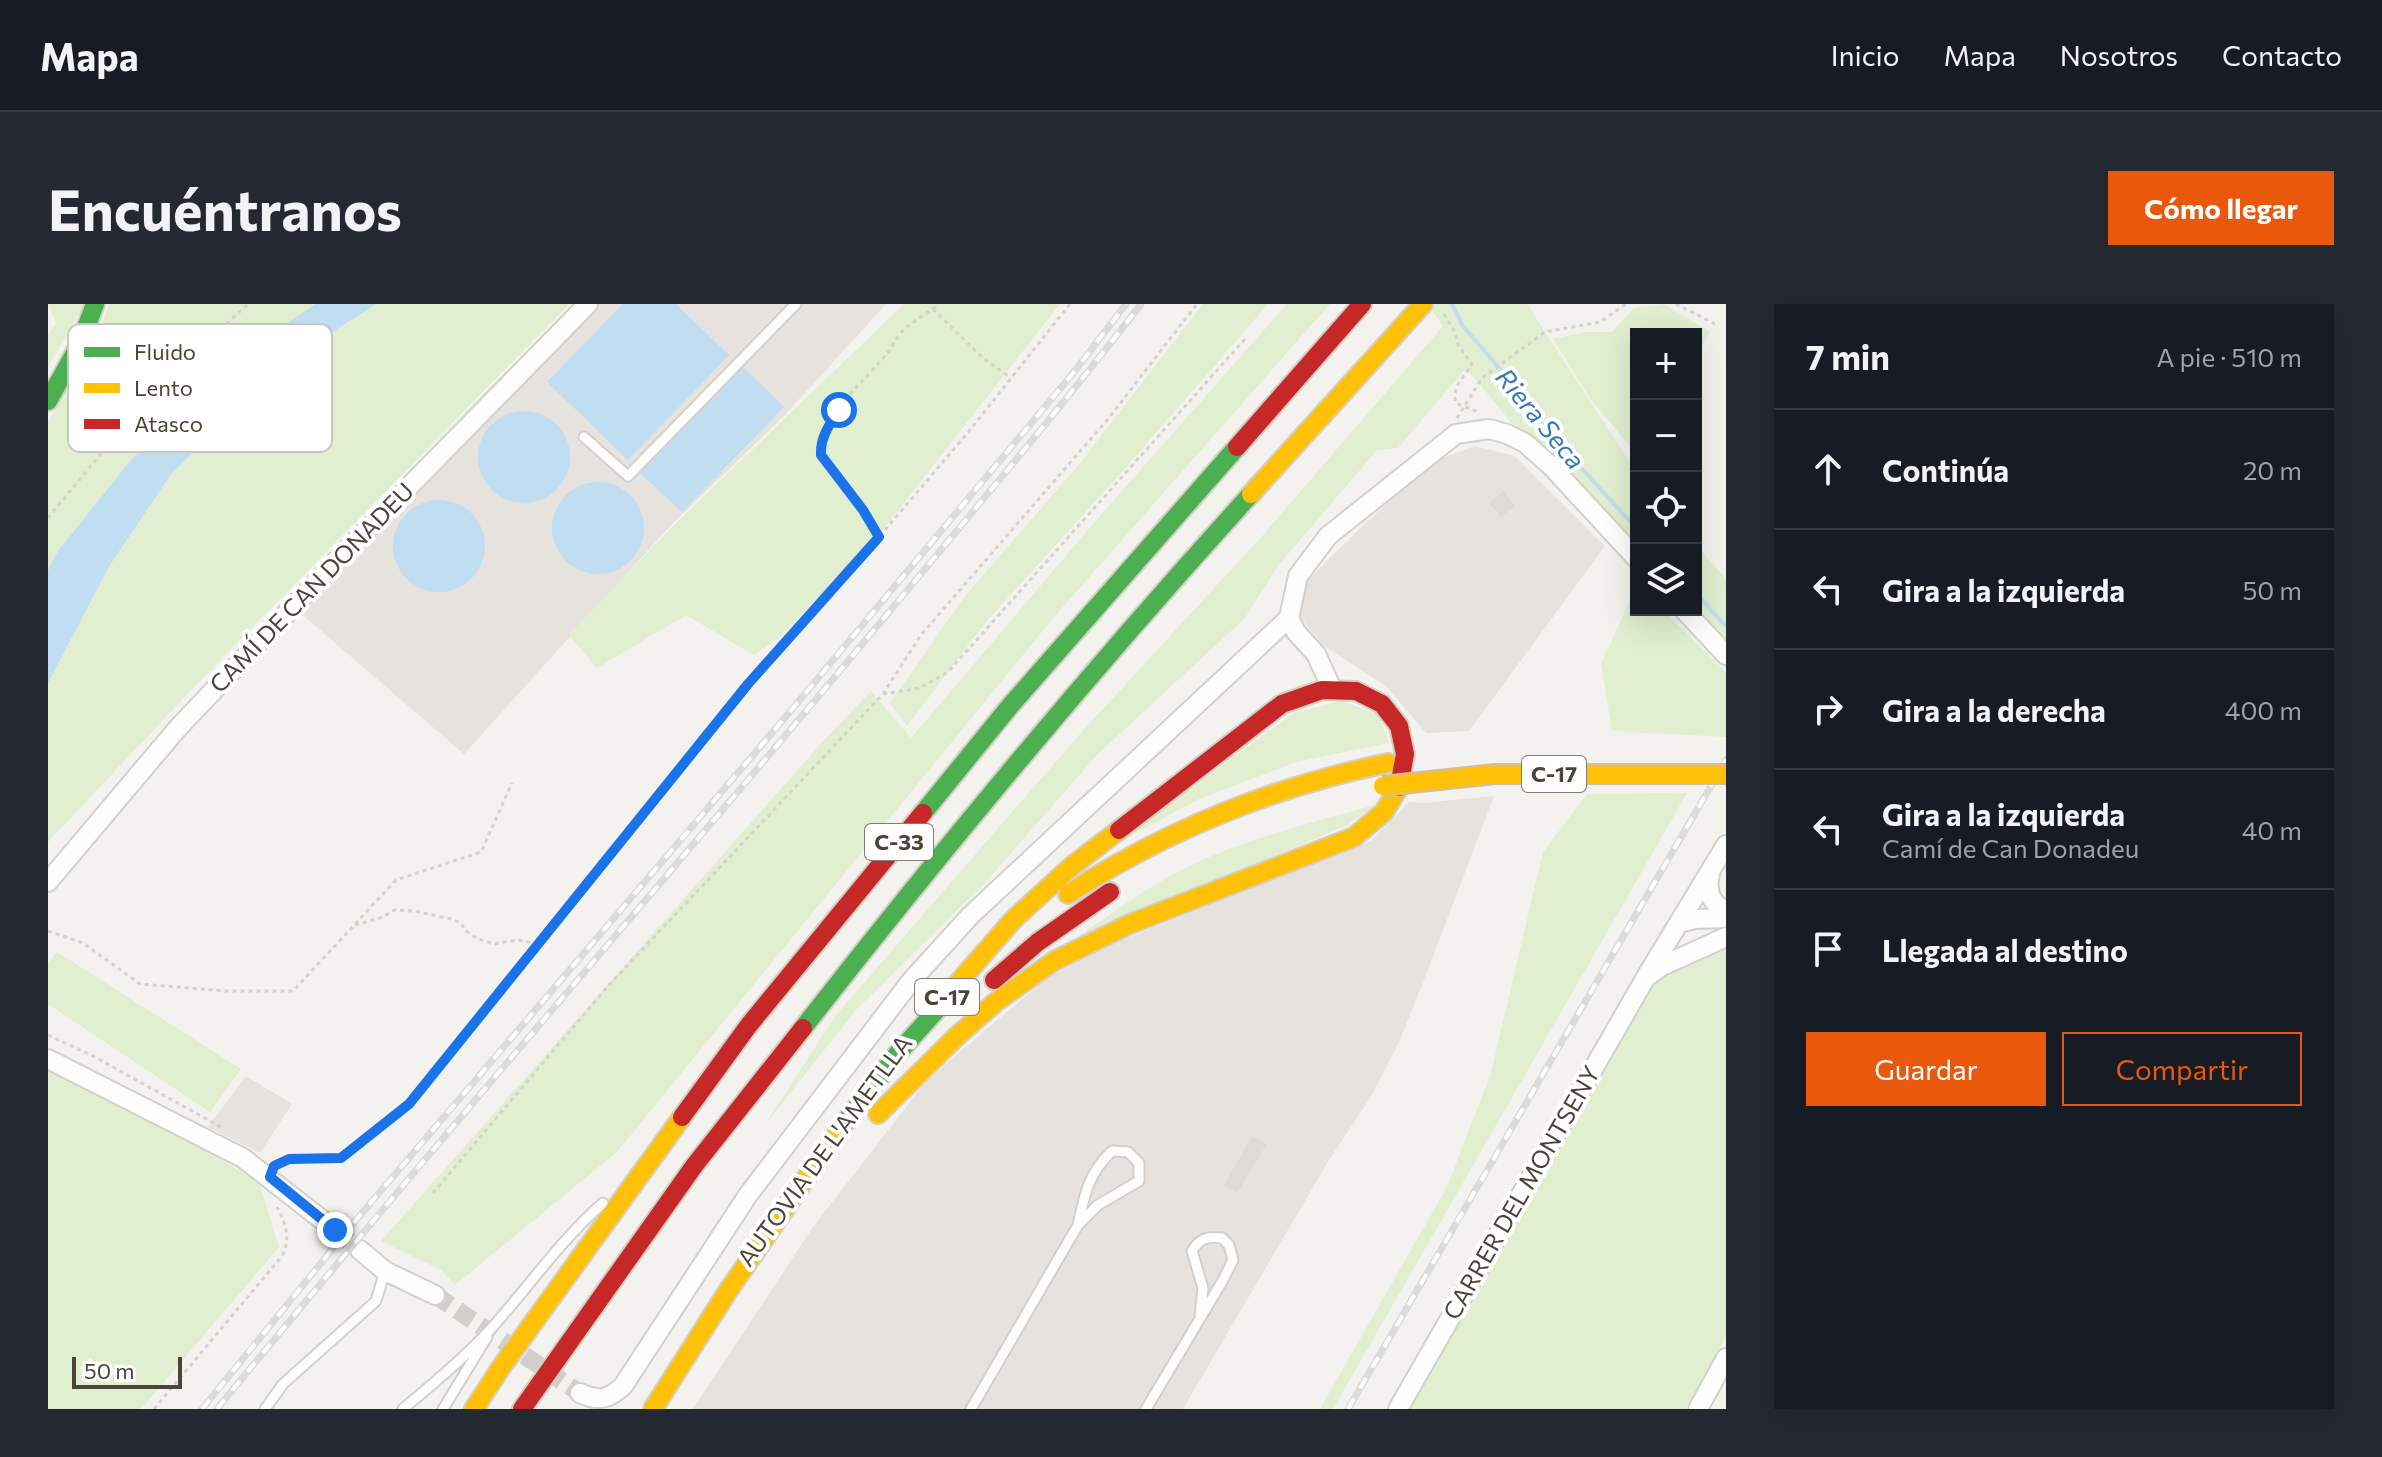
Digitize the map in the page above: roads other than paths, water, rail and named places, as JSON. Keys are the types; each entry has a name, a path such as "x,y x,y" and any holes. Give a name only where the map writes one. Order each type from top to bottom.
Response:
{"main road":[{"path":"88,324 95,304"},
{"name":"C-33","path":"474,1409 749,1025 1000,719 1362,304"},
{"name":"C-33","path":"522,1409 694,1166 875,936 1140,617 1423,304"},
{"path":"48,401 68,365"},
{"path":"944,999 1014,919 1072,866 1267,714 1301,694 1331,687"},
{"name":"AUTOVIA DE L'AMETLLA","path":"1129,879 1083,909 997,976 923,1056 874,1120 956,1037 1021,982 1054,961 1130,924 1354,837 1379,820 1394,801 1403,778 1405,753 1399,727 1385,706 1376,699 1352,689 1331,687"},
{"name":"C-17","path":"653,1409 713,1312 821,1155 872,1087 944,999 1005,942 1048,908 1142,848 1243,802 1295,784 1388,763 1424,759"},
{"name":"C-17","path":"1377,788 1495,774 1726,774"}],"street":[{"name":"CAMÍ DE CAN DONADEU","path":"48,882 177,729 588,304"},
{"path":"580,1393 603,1400 623,1386 748,1195 911,981 971,915 1289,618 1298,576 1328,536 1456,434 1489,429 1525,443 1551,466 1630,552"},
{"path":"1690,616 1726,655"},
{"path":"1289,618 1296,632 1316,654 1331,687"},
{"name":"CARRER DEL MONTSENY","path":"1398,1409 1646,977 1726,845"},
{"path":"1710,872 1711,897 1726,911"},
{"path":"1723,939 1701,943 1687,941 1679,934 1678,924 1695,919 1726,918"},
{"path":"1646,977 1662,966 1723,939"},
{"path":"48,1059 228,1151 270,1177 335,1230"},
{"path":"360,1250 385,1271 435,1295"},
{"path":"1698,1409 1726,1358"}],"lane":[{"path":"584,437 628,476 796,304"},
{"path":"971,1409 1078,1225 1098,1205 1139,1181 1139,1163 1128,1152 1112,1151 1096,1165 1078,1225"},
{"name":"C-33","path":"403,1409 495,1324 580,1223 650,1160"},
{"path":"1146,1409 1233,1260 1229,1245 1222,1238 1210,1236 1199,1241 1192,1251 1203,1288 1200,1316"},
{"path":"265,1409 283,1384 376,1301 385,1271"},
{"path":"443,1409 495,1324"}],"water":[{"path":"315,304 376,304 332,332 332,324 285,324"},
{"path":"623,304 676,304 729,355 628,460 547,382"},
{"path":"743,367 784,407 682,512 640,473"},
{"path":"524,411 542,414 557,424 567,439 570,457 567,475 557,490 542,500 524,503 506,500 491,490 481,475 478,457 481,439 491,424 506,414"},
{"path":"139,452 194,452 172,473 110,565 48,683 48,570 58,551"},
{"path":"598,482 616,485 631,495 641,510 644,528 641,546 631,561 616,571 598,574 580,571 565,561 555,546 552,528 555,510 565,495 580,485"},
{"path":"439,500 457,503 472,513 482,528 485,546 482,564 472,579 457,589 439,592 421,589 406,579 396,564 393,546 396,528 406,513 421,503"}],"waterway":[{"name":"Riera Seca","path":"1452,304 1462,325 1513,384 1543,426 1630,521"},
{"name":"Riera Seca","path":"1702,600 1726,626"}],"tunnel":[{"path":"335,1230 360,1250"},
{"path":"435,1295 580,1393"}],"railway":[{"path":"202,1409 356,1220 783,720 1074,372 1126,304"},
{"path":"217,1409 889,612 1141,304"},
{"path":"1348,1409 1726,760"}]}
